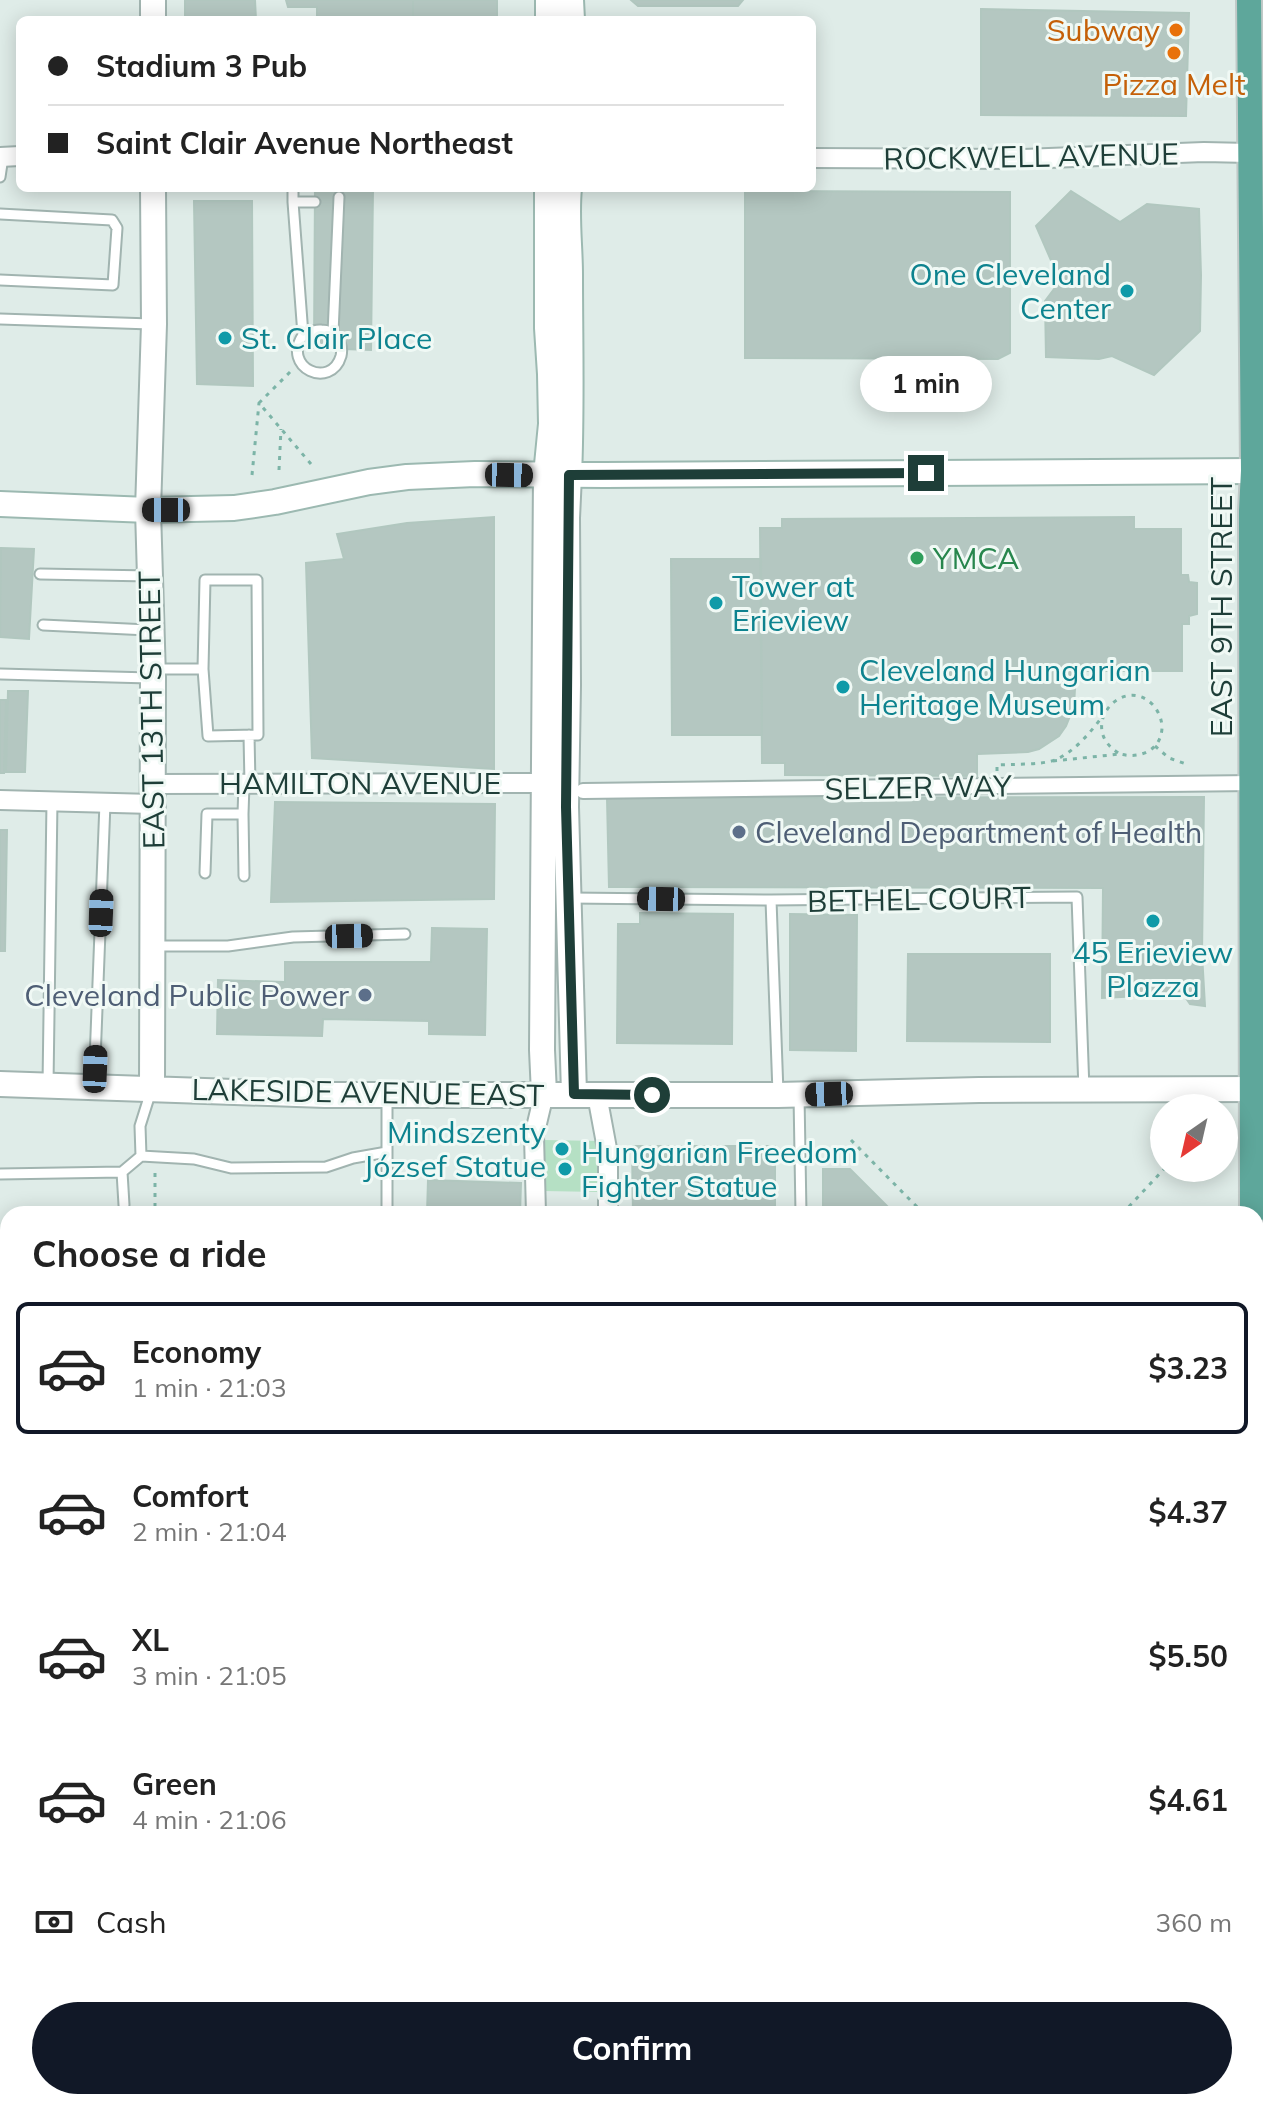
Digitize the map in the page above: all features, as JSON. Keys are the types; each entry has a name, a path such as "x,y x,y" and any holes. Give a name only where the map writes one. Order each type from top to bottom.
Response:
{"main road":[{"name":"EAST 9TH STREET","path":"1249,0 1256,78 1249,153 1257,267 1258,471 1251,511 1258,1089 1252,1206"}],"street":[{"name":"ROCKWELL AVENUE","path":"816,158 1008,159 1249,153"},
{"name":"EAST 13TH STREET","path":"152,1088 153,674 148,510 154,324 153,192"},
{"path":"547,192 547,328 551,424 557,475 564,785 570,898 585,1094 608,1154 608,1206"},
{"path":"557,475 571,424 569,192"},
{"path":"0,504 148,510 234,508 369,482 475,474 1258,471"},
{"name":"SELZER WAY","path":"564,785 997,787 1253,783"},
{"name":"HAMILTON AVENUE","path":"0,800 105,803 153,794 247,784 564,785"},
{"path":"536,1206 534,1136 544,1094 542,1050 564,785"},
{"name":"LAKESIDE AVENUE EAST","path":"0,1084 325,1095 789,1095 1258,1089"}],"lane":[{"path":"0,177 8,157"},
{"path":"293,192 303,335 297,348 300,362 305,368 320,373 327,372 339,362 343,349 333,333 322,329 303,335"},
{"path":"333,333 339,197"},
{"path":"293,202 315,202"},
{"path":"0,214 112,220 117,228 113,285 0,280"},
{"path":"0,319 154,324"},
{"path":"40,574 150,576"},
{"path":"205,580 257,580 258,735 208,736 203,669 205,580"},
{"path":"43,625 152,630"},
{"path":"0,674 153,674 203,669"},
{"path":"244,876 243,814 249,735"},
{"path":"48,1085 52,801"},
{"path":"94,1086 105,803"},
{"path":"205,873 207,814 243,814"},
{"name":"BETHEL COURT","path":"570,898 1077,897 1084,1090"},
{"path":"771,900 800,1206"},
{"path":"152,946 228,946 293,937 405,934"},
{"path":"141,1156 140,1126 152,1088"},
{"path":"387,1094 387,1206"},
{"path":"0,1174 122,1172 141,1156 194,1159 231,1168 326,1167 387,1152"},
{"path":"122,1172 124,1205"}],"path":[{"path":"252,475 259,403 290,372"},
{"path":"259,403 311,464"},
{"path":"279,470 281,429"},
{"path":"1053,761 1069,752 1091,731 1109,706 1127,696 1138,696 1155,707 1161,716 1160,737 1155,746 1139,756 1120,754 1106,743 1101,725 1103,715"},
{"path":"1155,746 1169,758 1191,766"},
{"path":"997,787 997,765 1120,754"},
{"path":"851,1140 916,1206"},
{"path":"155,1165 155,1206"},
{"path":"1129,1206 1152,1182"}],"green space":[{"path":"544,1140 601,1141 600,1192 543,1191"}],"building":[{"path":"185,0 255,0 256,16 185,16"},
{"path":"286,0 413,0 413,16 317,16 317,7 288,7"},
{"path":"413,0 497,0 497,16 413,16"},
{"path":"631,0 743,0 738,6 638,6"},
{"path":"981,9 1189,13 1186,116 981,115"},
{"name":"One Cleveland Center","path":"1071,191 1120,222 1147,204 1199,209 1200,331 1154,375 1112,356 1099,359 1046,357 1045,301 1060,281 1036,226"},
{"path":"315,192 373,192 371,350 314,348"},
{"path":"745,192 1010,192 1010,353 998,359 745,358"},
{"name":"St. Clair Place","path":"194,201 252,201 253,386 197,384"},
{"path":"494,517 494,769 312,758 306,563 344,559 337,534 407,523"},
{"path":"1134,517 1134,529 1181,529 1181,575 1188,575 1189,582 1197,583 1197,614 1189,616 1189,624 1182,624 1182,671 1076,671 1074,706 1059,736 1028,752 977,754 977,776 785,775 785,763 762,763 760,528 782,528 782,519"},
{"path":"1,548 34,549 29,639 0,637"},
{"name":"Tower at Erieview","path":"671,559 761,559 762,735 672,735"},
{"path":"8,691 28,691 25,772 6,772"},
{"path":"0,700 6,700 4,773 0,773"},
{"name":"45 Erieview Plazza","path":"1204,797 1202,954 1205,1006 1190,1004 1183,994 1102,998 1103,888 609,887 607,798"},
{"path":"275,802 495,804 494,899 271,902"},
{"path":"0,830 7,830 5,951 0,951"},
{"path":"640,913 733,914 732,1044 617,1043 618,924 640,924"},
{"path":"790,914 857,915 856,1051 790,1050"},
{"path":"432,928 487,929 485,1035 429,1034 429,1021 323,1019 322,1036 217,1034 218,980 285,982 285,962 431,962"},
{"path":"908,954 1050,954 1050,1042 907,1041"},
{"path":"632,1146 775,1146 775,1206 633,1206"},
{"path":"823,1169 850,1169 887,1206 823,1206"},
{"path":"428,1180 521,1183 520,1206 427,1206"}],"place":[{"name":"Subway","path":"1176,30"},
{"name":"Pizza Melt","path":"1174,53"},
{"name":"One Cleveland Center","path":"1127,291"},
{"name":"St. Clair Place","path":"225,338"},
{"name":"YMCA","path":"917,558"},
{"name":"Tower at Erieview","path":"716,603"},
{"name":"Cleveland Hungarian Heritage Museum","path":"843,687"},
{"name":"Cleveland Department of Health","path":"739,832"},
{"name":"45 Erieview Plazza","path":"1153,921"},
{"name":"Cleveland Public Power","path":"365,995"},
{"name":"Mindszenty József Statue","path":"562,1149"},
{"name":"Hungarian Freedom Fighter Statue","path":"565,1169"}],"route":[{"path":"652,1095 574,1094 566,807 569,475 926,473"}]}
